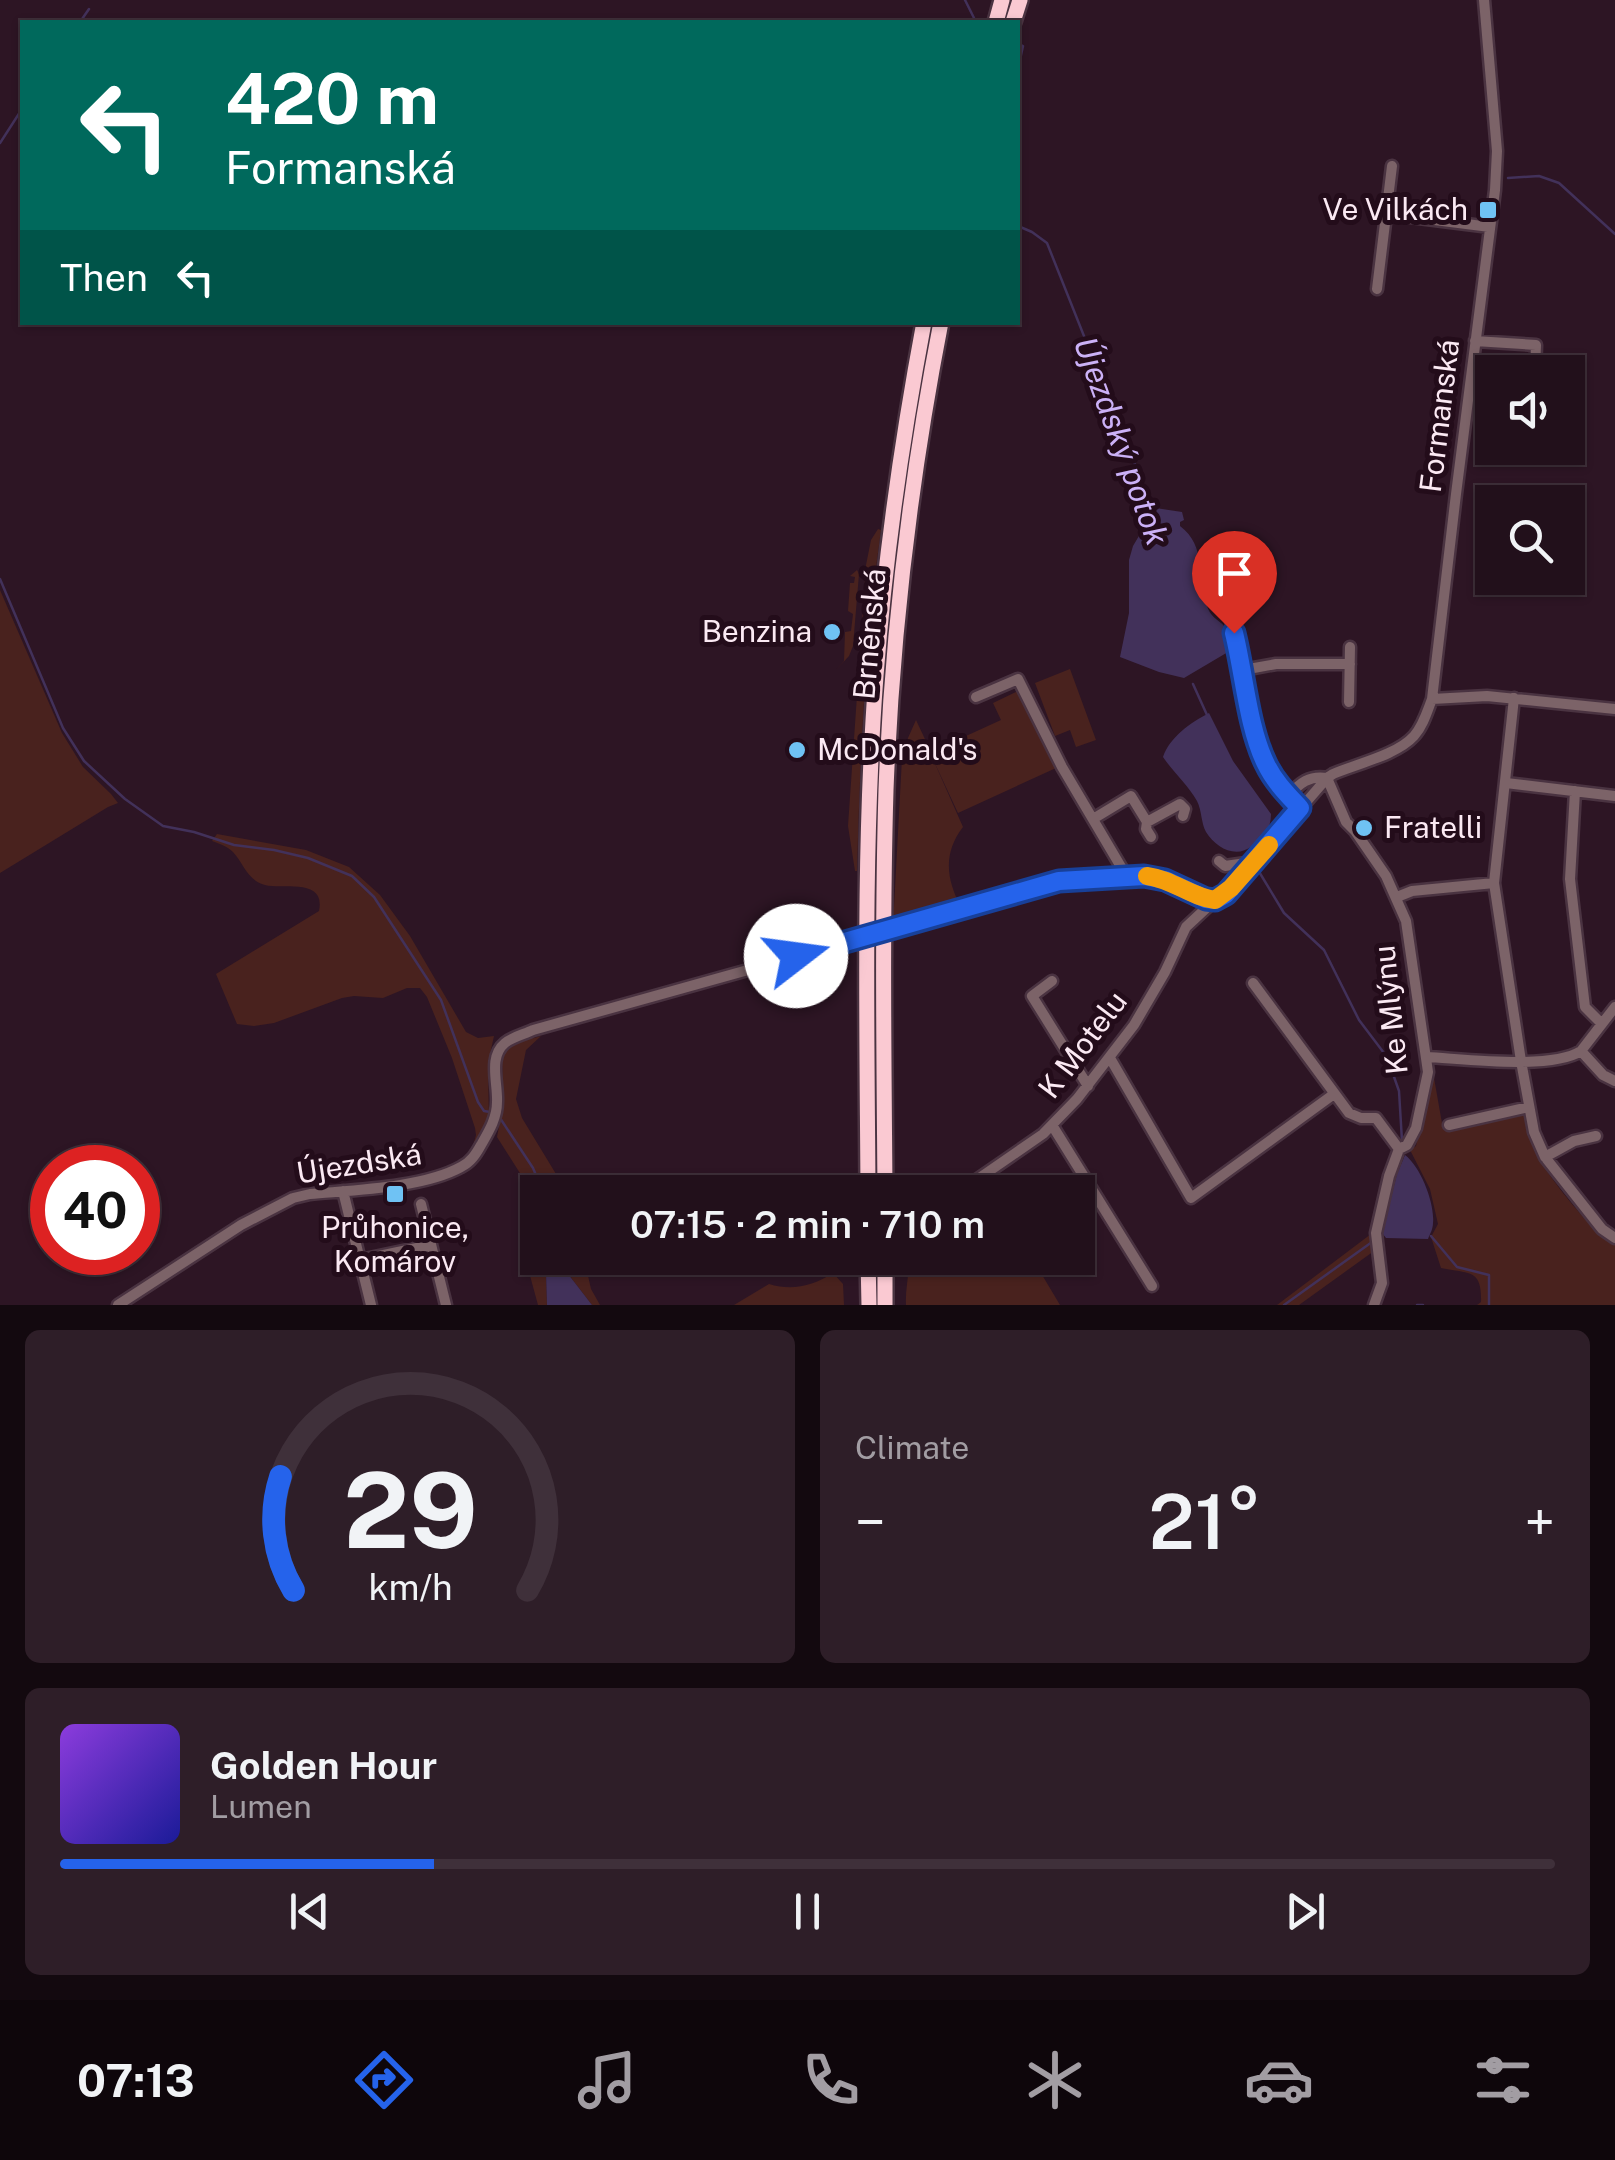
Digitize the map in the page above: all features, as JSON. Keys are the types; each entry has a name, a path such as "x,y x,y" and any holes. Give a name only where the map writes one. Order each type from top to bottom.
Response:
{"highway":[{"name":"Brněnská","path":"868,1175 867,922 874,716 892,529 924,325"},
{"name":"Brněnská","path":"885,1175 884,882 890,716 908,531 940,325"},
{"path":"868,1275 868,1305"},
{"path":"885,1275 885,1305"}],"street":[{"name":"Formanská","path":"1215,900 1231,888 1327,778 1410,740 1423,723 1432,699 1495,190 1497,151 1484,0"},
{"path":"1377,289 1392,166"},
{"path":"1387,214 1490,227"},
{"path":"1475,341 1536,345 1536,355"},
{"path":"1229,612 1249,712 1265,763 1300,808"},
{"path":"1349,702 1350,647"},
{"path":"1243,670 1276,664 1350,664"},
{"path":"976,697 1018,678 1062,767 1126,877 1156,877 1215,900"},
{"path":"1432,699 1486,696 1615,709"},
{"path":"1514,698 1494,882 1534,1132 1545,1157 1602,1229 1615,1238"},
{"path":"1256,765 1272,774"},
{"name":"Formanská","path":"1289,796 1311,778 1327,778"},
{"name":"Ke Mlýnu","path":"1327,778 1346,822 1386,876 1406,921 1428,1058 1416,1128 1407,1145 1399,1150 1389,1176 1376,1233 1382,1282 1374,1305"},
{"path":"1506,782 1615,796"},
{"path":"1575,791 1570,879 1585,1007 1602,1024"},
{"path":"1093,819 1131,796 1151,836"},
{"path":"1147,822 1180,804 1186,809 1183,816"},
{"path":"1220,861 1225,866 1254,862"},
{"name":"Újezdská","path":"118,1305 241,1226 293,1198 440,1176 465,1166 492,1126 498,1104 498,1052 504,1043 533,1030 1037,886 1126,877"},
{"path":"1397,897 1412,891 1494,882"},
{"name":"K Motelu","path":"984,1175 1044,1134 1088,1086 1134,1025 1186,927 1215,900"},
{"path":"1052,981 1032,996 1088,1086"},
{"path":"1253,983 1352,1115 1370,1116 1381,1122 1399,1150"},
{"path":"1428,1058 1521,1062 1562,1059 1581,1052 1615,1007"},
{"path":"1581,1052 1615,1081"},
{"path":"1110,1058 1191,1198 1334,1094"},
{"path":"1449,1125 1530,1106"},
{"path":"1052,1125 1152,1286"},
{"path":"1545,1157 1574,1141 1596,1136"},
{"path":"343,1191 369,1304"},
{"path":"421,1204 446,1305"},
{"path":"360,1260 431,1245"}],"shaded area":[{"path":"1149,507 1182,512 1184,520 1180,526 1189,534 1198,553 1207,606 1228,633 1228,652 1184,678 1120,657 1129,613 1129,560 1146,524"},
{"path":"881,530 867,657 855,871 848,826 866,565 871,540"},
{"path":"857,570 853,646 849,656 836,670 844,661 845,632 851,631 850,583 854,583 855,577 850,576"},
{"path":"0,590 62,733 83,767 118,803 0,873"},
{"path":"1070,669 1096,740 1076,747 1070,730 1055,736 1035,683"},
{"path":"1018,691 1056,768 958,813 932,757 963,827 952,847 949,866 961,907 893,926 902,758 916,720 931,752 1001,720 993,703"},
{"path":"1209,713 1233,761 1271,814 1263,836 1239,852 1227,850 1210,838 1197,801 1163,757 1182,731"},
{"path":"217,834 306,850 349,867 380,895 410,936 466,1032 478,1038 494,1036 488,1063 489,1123 473,1146 475,1128 452,1058 420,988 407,988 383,998 342,998 274,1023 237,1024 216,974 319,911 319,900 310,889 259,883 231,850 212,841"},
{"path":"541,1036 526,1050 516,1099 522,1118 556,1175 521,1175 497,1137 503,1105 502,1056 515,1043"},
{"path":"1433,1072 1443,1129 1525,1113 1533,1148 1549,1175 1584,1217 1615,1245 1615,1305 1477,1305 1481,1302 1481,1291 1476,1278 1441,1268 1431,1237 1438,1224 1430,1189 1410,1150 1416,1146"},
{"path":"1405,1155 1429,1196 1433,1223 1428,1239 1386,1238 1382,1233"},
{"path":"1371,1234 1374,1251 1299,1305 1277,1305"},
{"path":"530,1275 546,1275 547,1305 538,1305"},
{"path":"546,1275 569,1275 592,1305 547,1305"},
{"path":"569,1275 588,1275 600,1305 592,1305"},
{"path":"835,1275 843,1284 844,1305 734,1305 769,1284 786,1287"},
{"path":"908,1275 1042,1275 1060,1305 906,1305"}],"waterway":[{"name":"Újezdský potok","path":"965,0 975,20"},
{"path":"81,20 89,9"},
{"name":"Újezdský potok","path":"1020,60 1021,45"},
{"path":"0,143 20,112"},
{"path":"1508,178 1539,176 1559,183 1615,234"},
{"name":"Újezdský potok","path":"1020,227 1047,243 1152,507"},
{"path":"0,579 63,728 84,761 125,799 163,826 234,845 308,858 352,876 374,897 441,1000 478,1102 484,1111 490,1112"},
{"name":"Újezdský potok","path":"1193,684 1207,715"},
{"name":"Újezdský potok","path":"1258,870 1284,913 1324,950 1359,1020 1387,1057 1399,1091 1402,1141"},
{"path":"500,1118 536,1175"},
{"name":"Újezdský potok","path":"1431,1236 1457,1267 1489,1275 1489,1305"},
{"path":"1284,1305 1372,1242"},
{"path":"1417,1305 1423,1305"}],"slow traffic":[{"path":"1147,876 1215,900 1226,894 1269,845"}],"place":[{"name":"Ve Vilkách","path":"1488,210"},
{"name":"Benzina","path":"832,632"},
{"name":"McDonald's","path":"797,750"},
{"name":"Fratelli","path":"1364,828"},
{"name":"Průhonice, Komárov","path":"395,1194"}],"route":[{"path":"796,956 1059,881 1144,876 1165,880 1206,899 1215,900 1226,894 1300,808 1265,763 1249,712 1234,633"}]}
